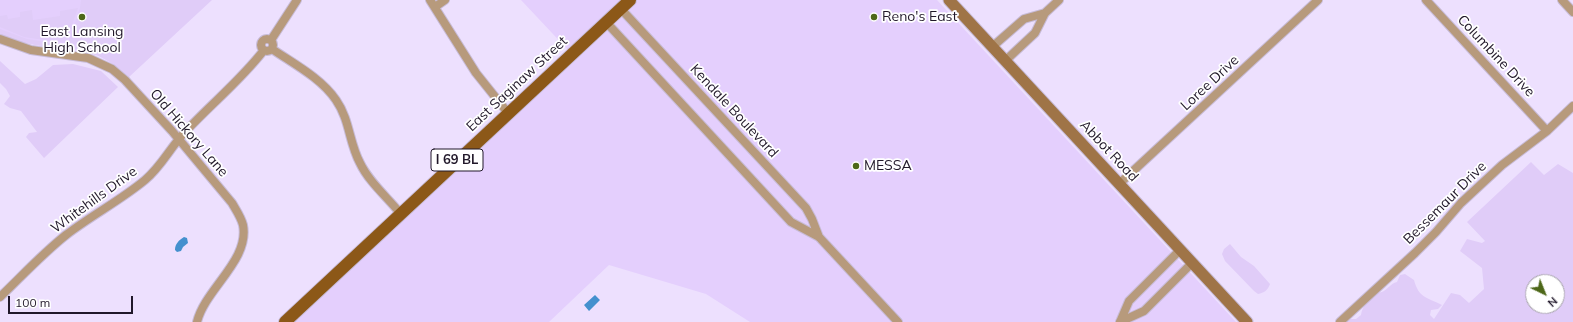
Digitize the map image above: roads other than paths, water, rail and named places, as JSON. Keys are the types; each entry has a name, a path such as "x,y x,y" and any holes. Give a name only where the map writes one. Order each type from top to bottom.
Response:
{"main road":[{"name":"East Saginaw Street","path":"284,322 630,0"},
{"name":"Abbot Road","path":"949,0 1247,322"}],"street":[{"name":"Whitehills Drive","path":"0,297 48,250 65,236 84,221 133,190 147,178 178,140 269,46 297,0"},
{"path":"445,0 432,4 476,73 508,113"},
{"path":"1005,61 1035,33 1045,13 1059,0"},
{"name":"Loree Drive","path":"1119,184 1318,0"},
{"name":"Columbine Drive","path":"1426,0 1547,131"},
{"path":"1562,0 1573,12"},
{"name":"Kendale Boulevard","path":"621,9 806,208 819,237"},
{"path":"992,47 1024,20 1045,13"},
{"name":"Kendale Boulevard","path":"606,22 791,222 819,237 898,322"},
{"name":"Old Hickory Lane","path":"0,39 31,50 88,58 108,66 125,80 232,203 243,225 244,238 237,256 203,305 197,322"},
{"path":"269,46 309,75 336,99 347,120 360,164 366,174 400,213"},
{"name":"Bessemaur Drive","path":"1340,322 1415,253 1436,232 1461,203 1502,165 1547,131 1573,106"},
{"path":"1120,322 1129,301 1180,250"},
{"path":"1120,322 1144,311 1192,263"}],"water":[{"path":"184,237 187,238 188,243 181,251 177,252 175,248 179,241"},
{"path":"595,295 600,300 589,311 584,305"}],"place":[{"name":"East Lansing High School","path":"82,17"},
{"name":"Reno's East","path":"874,17"},
{"name":"MESSA","path":"856,166"}]}
